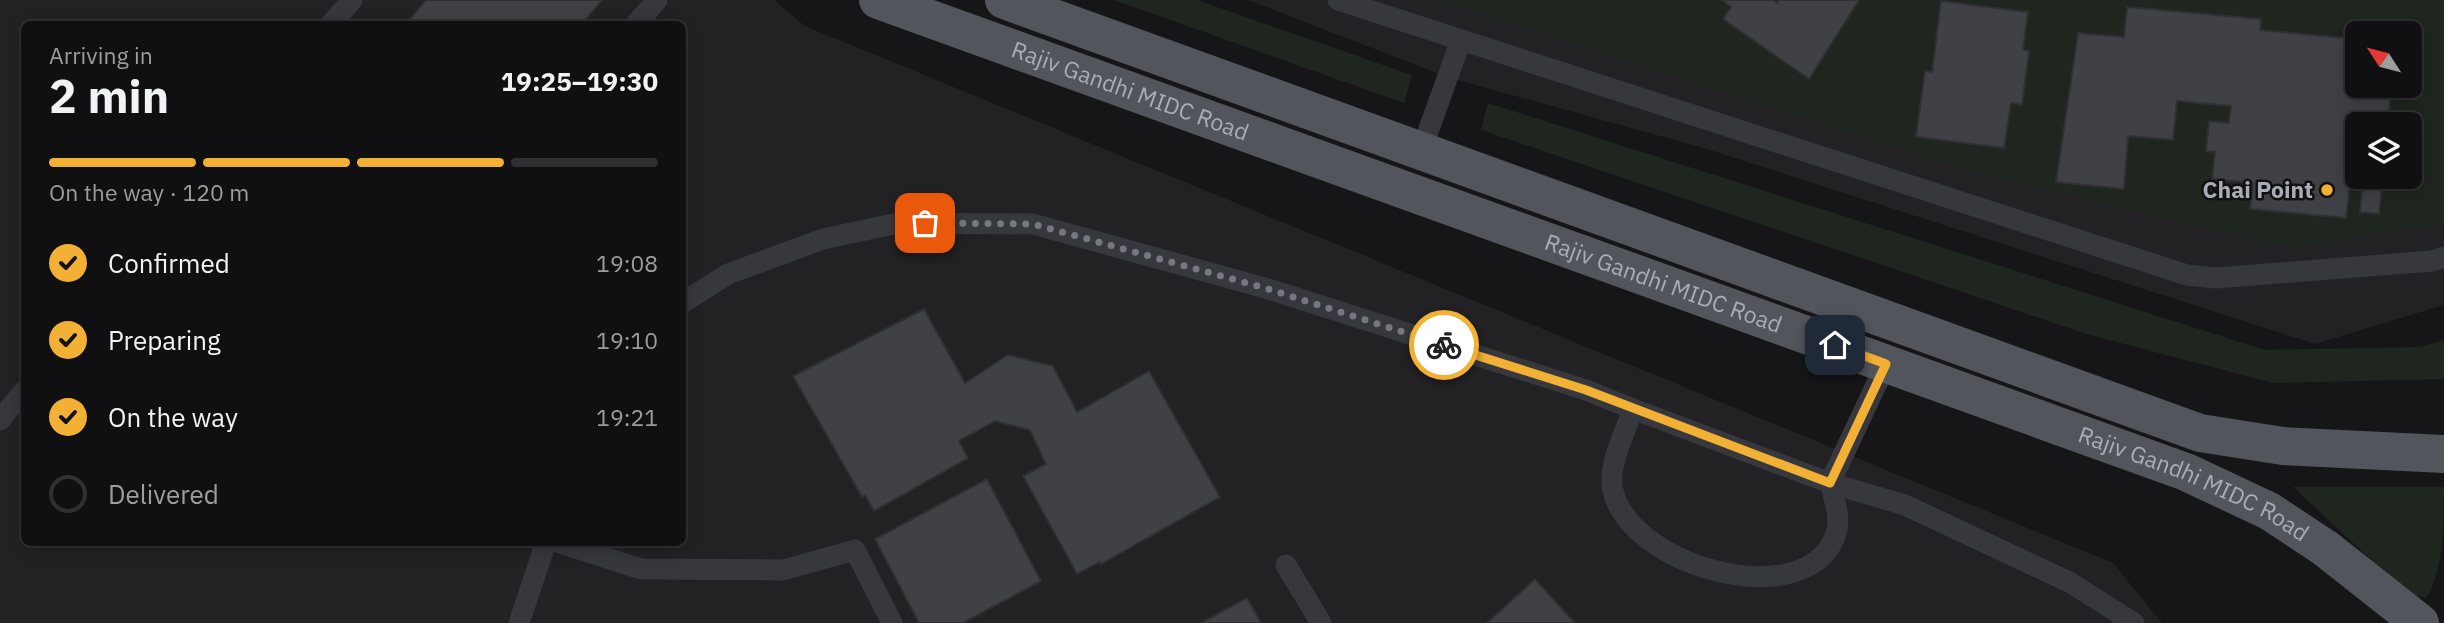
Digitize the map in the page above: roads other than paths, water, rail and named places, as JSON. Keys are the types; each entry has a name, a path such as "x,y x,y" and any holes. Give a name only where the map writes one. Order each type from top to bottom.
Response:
{"main road":[{"name":"Rajiv Gandhi MIDC Road","path":"878,0 2186,472 2269,511 2325,548 2420,623"},
{"name":"Rajiv Gandhi MIDC Road","path":"1004,0 2200,433 2283,446 2444,454"}],"lane":[{"path":"334,21 352,0"},
{"path":"639,21 657,0"},
{"path":"1338,0 2187,275 2229,277 2432,261 2444,257"},
{"path":"1421,151 1461,40"},
{"path":"686,300 727,274 823,239 898,223 1033,224 1265,288 1586,390 1830,483 1905,505 2071,583 2134,623"},
{"path":"1633,409 1613,470 1612,489 1618,506 1642,538 1688,562 1723,574 1769,578 1797,571 1825,555 1837,530 1837,506 1830,483 1886,364"},
{"path":"0,420 21,395"},
{"path":"519,623 545,546"},
{"path":"569,546 641,569 783,570 855,550 892,623"},
{"path":"1286,565 1321,623"}],"place":[{"name":"Chai Point","path":"2327,190"}]}
